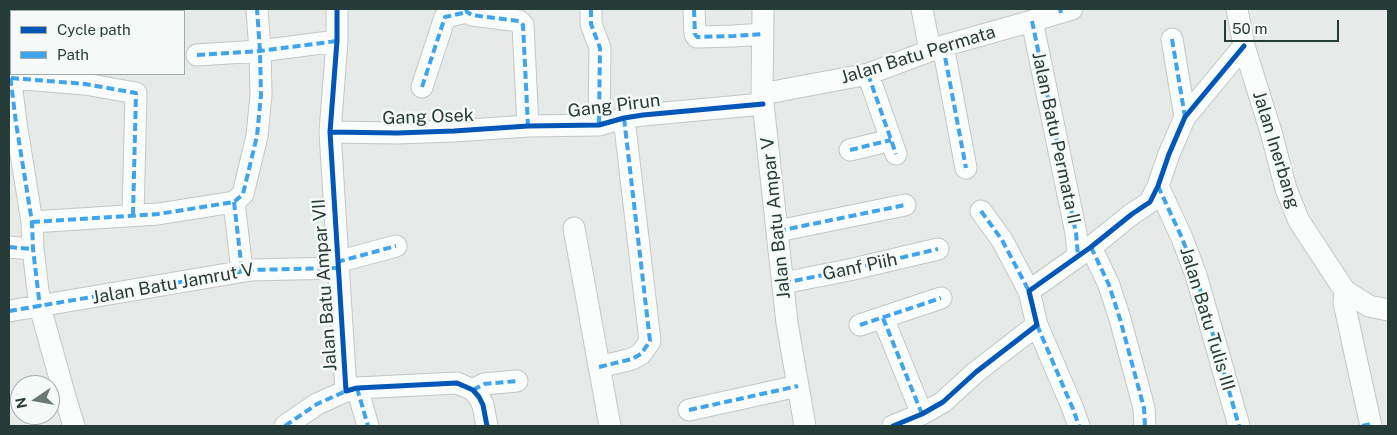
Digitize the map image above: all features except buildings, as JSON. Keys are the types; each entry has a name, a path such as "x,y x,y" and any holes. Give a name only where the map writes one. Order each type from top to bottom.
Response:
{"street":[{"path":"32,222 158,214 234,202 243,194 257,136 261,95 257,9"},
{"name":"Jalan Batu Ampar VII","path":"337,9 337,41 330,132 337,265 351,389 457,383 472,390"},
{"path":"591,9 590,24 600,48 599,125"},
{"path":"694,9 695,34 697,37 762,34"},
{"name":"Jalan Batu Ampar V","path":"763,9 763,99 787,324 805,426"},
{"path":"922,9 937,48 966,168"},
{"name":"Jalan Inerbang","path":"1236,9 1244,46 1271,132 1286,189 1299,222 1345,291 1369,306 1388,310"},
{"path":"422,87 446,17 466,10 472,15 519,21 522,25 528,126"},
{"name":"Jalan Batu Permata","path":"763,99 868,74 937,48 1032,22 1064,10"},
{"name":"Jalan Batu Permata II","path":"1032,22 1076,233 1085,251 1109,285 1144,408 1145,426"},
{"path":"1172,39 1185,117"},
{"path":"197,55 260,51 337,41"},
{"path":"1029,291 1150,202 1185,117 1244,46"},
{"path":"850,150 894,147 868,74"},
{"path":"10,75 32,222 33,249 40,307 74,426"},
{"path":"42,75 85,79 136,94 133,215"},
{"name":"Gang Pirun","path":"528,126 599,125 624,118 763,99"},
{"path":"599,367 641,354 650,341 624,118"},
{"name":"Gang Osek","path":"330,132 397,133 528,126"},
{"name":"Jalan Batu Tulis III","path":"1158,186 1182,238 1196,275 1238,426"},
{"path":"234,202 242,271"},
{"path":"778,231 905,205"},
{"path":"981,211 1002,240 1029,291 1038,325 1079,426"},
{"path":"574,228 610,426"},
{"name":"Jalan Batu Jamrut V","path":"9,311 242,271 337,265 396,246"},
{"path":"9,247 33,249"},
{"name":"Ganf Piih","path":"783,283 938,249"},
{"path":"1345,291 1344,303 1368,426"},
{"path":"860,325 941,298"},
{"path":"883,318 922,414"},
{"path":"893,426 922,414 943,402 976,372 1038,325"},
{"path":"487,426 483,405 479,397 472,390 483,384 517,381"},
{"path":"688,410 798,386"},
{"path":"285,426 317,404 351,389 368,426"}],"marked path":[{"path":"32,222 158,214 234,202 243,194 257,136 261,95 257,9"},
{"path":"466,9 472,15 519,21 523,25 528,126"},
{"path":"591,9 591,24 600,48 599,125"},
{"path":"694,9 695,34 697,37 763,34"},
{"path":"1060,9 1061,13"},
{"path":"422,87 445,17 467,12"},
{"path":"1032,21 1076,233 1078,256"},
{"path":"1172,39 1185,117"},
{"path":"197,55 260,51 337,41"},
{"path":"943,46 966,168"},
{"path":"9,66 10,74"},
{"path":"868,74 896,154"},
{"path":"10,75 32,222 33,249 40,307"},
{"path":"11,78 85,84 136,93 133,215"},
{"path":"599,367 632,359 641,354 650,341 624,118"},
{"path":"850,150 891,140"},
{"path":"1158,186 1182,238 1196,275 1239,426"},
{"path":"234,202 242,271"},
{"path":"778,231 905,205"},
{"path":"981,211 1002,240 1029,291"},
{"path":"337,262 396,246"},
{"path":"9,247 33,249"},
{"path":"1091,247 1109,285 1120,319 1144,408 1145,426"},
{"path":"783,283 938,249"},
{"path":"9,311 251,270 338,268"},
{"path":"860,325 941,298"},
{"path":"883,318 922,414"},
{"path":"1037,325 1079,426"},
{"path":"473,390 484,384 517,381"},
{"path":"689,410 798,386"},
{"path":"357,388 368,426"},
{"path":"285,426 317,404 346,391"},
{"path":"1362,426 1371,424"}],"cycle path":[{"path":"337,9 337,41 330,132 346,391 357,388 457,383 473,390 479,397 483,405 487,426"},
{"path":"893,426 922,414 943,402 976,372 1037,325 1029,291 1150,202 1185,117 1244,46"},
{"path":"330,132 397,133 528,126 599,125 643,115 763,104"}]}
